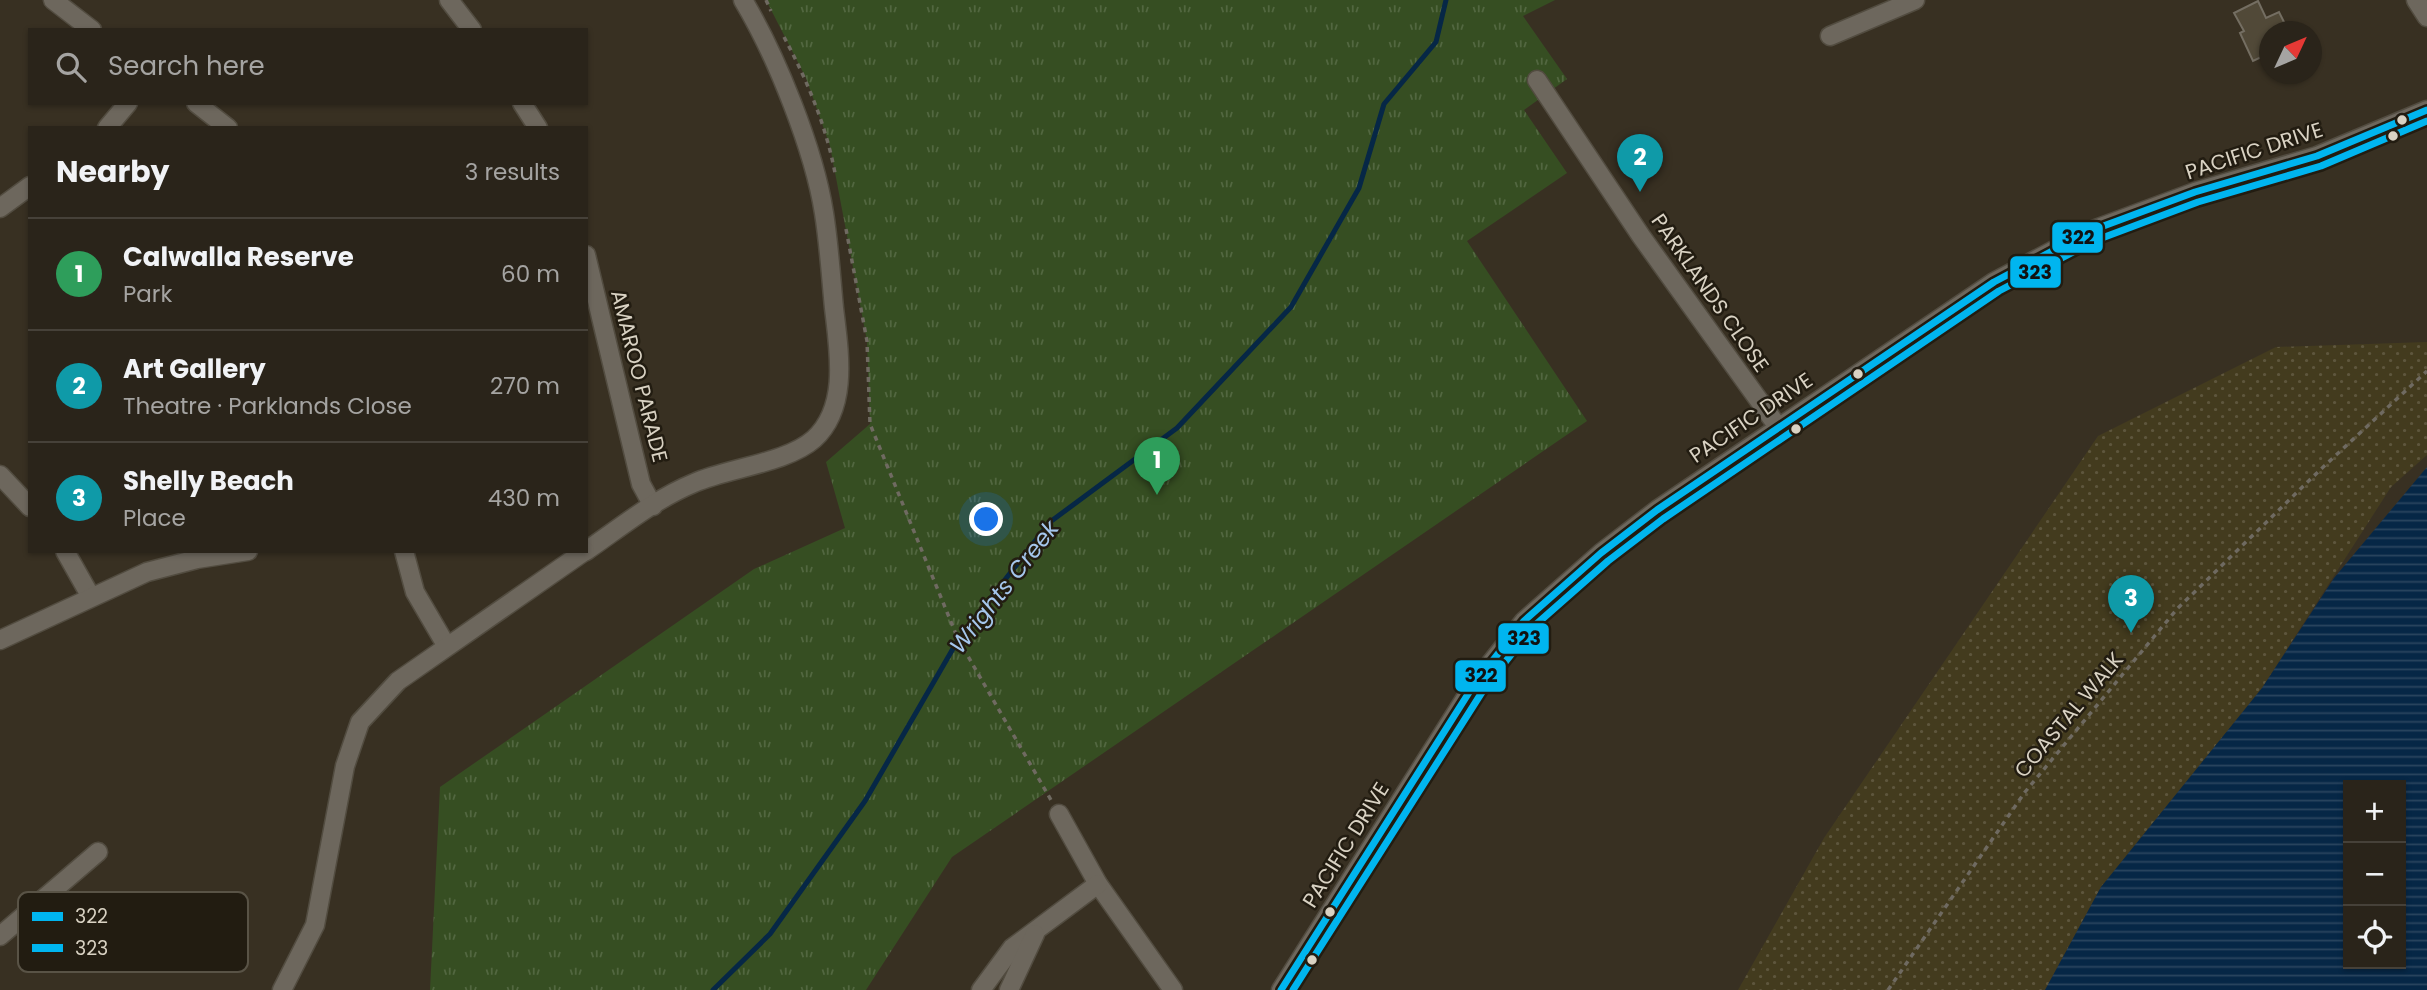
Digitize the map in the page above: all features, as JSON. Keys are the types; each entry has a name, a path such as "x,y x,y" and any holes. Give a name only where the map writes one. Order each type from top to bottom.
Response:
{"street":[{"path":"53,0 89,28"},
{"path":"449,0 470,28"},
{"path":"588,550 653,506 698,481 801,449 818,435 828,422 836,404 838,348 824,211 810,161 774,59 743,0"},
{"path":"1830,36 1915,0"},
{"path":"2416,0 2427,17"},
{"name":"PARKLANDS CLOSE","path":"1537,80 1641,236 1778,427"},
{"path":"109,126 126,105"},
{"path":"199,105 225,126"},
{"path":"523,105 537,126"},
{"name":"PACIFIC DRIVE","path":"1281,990 1475,683 1524,621 1629,532 1778,427 1994,282 2090,231 2195,192 2317,156 2427,110"},
{"path":"0,208 28,187"},
{"name":"AMAROO PARADE","path":"588,263 638,472 653,506"},
{"path":"0,475 28,506"},
{"path":"66,553 91,597"},
{"path":"0,640 147,572 197,559 235,553"},
{"path":"405,553 415,592 446,645"},
{"path":"282,990 315,925 345,766 360,722 398,681 446,645 583,553"},
{"path":"1059,814 1098,884 1172,990"},
{"path":"51,892 98,852"},
{"path":"981,990 1012,948 1035,934 1098,884"},
{"path":"0,936 18,921"},
{"path":"1009,990 1035,934"}],"path":[{"path":"766,0 777,22"},
{"path":"783,34 814,101 830,146 837,185"},
{"path":"845,224 867,341 870,424 958,639 1059,814"},
{"name":"COASTAL WALK","path":"1888,990 2025,792 2177,609 2321,468 2427,371"}],"green space":[{"path":"766,0 1555,0 1523,16 1567,79 1524,110 1567,173 1467,241 1587,421 952,857 866,990 430,990 440,787 754,569 845,528 826,462 870,424 867,341 830,146 806,78"}],"sand":[{"path":"2427,342 2427,455 2391,487 2262,688 2101,887 2045,990 1738,990 1824,838 2098,436 2276,347"}],"water":[{"path":"2427,467 2427,990 2045,990 2101,887 2262,688 2334,578"}],"building":[{"path":"2258,1 2266,18 2279,12 2284,21 2259,21 2259,58 2253,61 2240,33 2244,31 2234,13"}],"waterway":[{"name":"Wrights Creek","path":"713,990 770,934 865,801 958,640 1050,522 1177,428 1291,307 1359,188 1384,104 1436,42 1446,0"}],"transit line":[{"name":"322","path":"1281,990 1475,683 1524,621 1601,553 1657,510 1994,282 2090,231 2195,192 2317,156 2427,110"},
{"name":"323","path":"1293,990 1484,689 1532,628 1608,561 1663,519 1999,291 2094,241 2198,202 2321,166 2427,121"}],"place":[{"name":"Art Gallery","path":"1640,192"},
{"name":"Calwalla Reserve","path":"1157,495"},
{"name":"Shelly Beach","path":"2131,633"}]}
